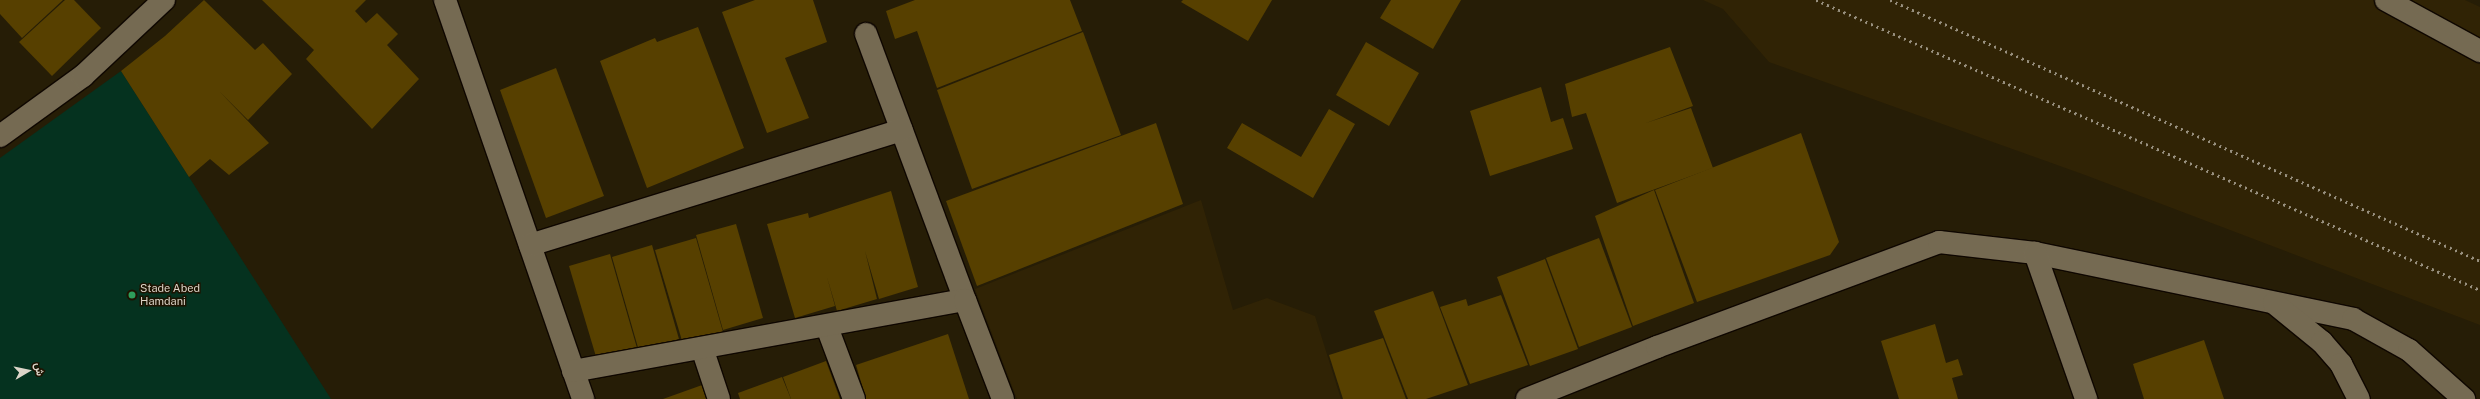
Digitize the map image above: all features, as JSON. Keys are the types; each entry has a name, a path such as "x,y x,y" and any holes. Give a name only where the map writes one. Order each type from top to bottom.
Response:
{"street":[{"path":"445,0 583,399"},
{"path":"2386,0 2480,51"},
{"path":"0,136 83,76 150,4"},
{"path":"866,34 1003,399"},
{"path":"530,245 902,130"},
{"path":"1527,399 1657,347 1939,242 2035,253 2270,300 2353,319 2409,350 2464,399"},
{"path":"2035,253 2086,399"},
{"path":"573,371 827,327 965,300"},
{"path":"2270,300 2322,342 2341,364 2359,399"},
{"path":"827,327 854,399"},
{"path":"702,348 719,399"}],"shaded area":[{"path":"1703,0 2465,0 2480,7 2480,325 2085,175 1769,62 1723,9"},
{"path":"1201,200 1233,310 1267,298 1315,316 1341,399 1017,399 975,289"}],"green space":[{"name":"Stade Abed Hamdani","path":"121,71 331,399 0,399 0,158"}],"building":[{"path":"0,0 63,0 22,38 0,14"},
{"path":"65,0 74,0 101,28 52,76 19,42"},
{"path":"204,0 255,50 263,43 292,74 248,120 219,91 269,143 229,175 210,159 189,177 121,71 165,36"},
{"path":"262,0 366,0 355,11 366,23 377,13 398,34 387,45 419,79 372,129 306,59 314,50"},
{"path":"755,0 813,0 827,42 785,58 809,118 767,133 722,12"},
{"path":"915,0 1070,0 1082,31 937,88 917,31 895,39 886,11"},
{"path":"1183,0 1272,0 1248,41 1181,2"},
{"path":"1391,0 1461,0 1433,49 1380,18"},
{"path":"698,27 744,148 647,188 600,61 655,38 657,42"},
{"path":"1083,32 1121,135 972,189 937,90"},
{"path":"1366,42 1419,73 1389,126 1336,95"},
{"path":"1670,47 1693,106 1646,123 1691,108 1713,168 1617,203 1586,113 1572,117 1565,84"},
{"path":"556,68 604,196 546,218 500,90"},
{"path":"1541,87 1551,122 1563,118 1573,149 1490,176 1470,111"},
{"path":"1329,109 1355,124 1313,198 1227,148 1242,123 1301,157"},
{"path":"1156,123 1183,204 977,286 946,201"},
{"path":"1801,133 1839,242 1830,255 1697,302 1655,190"},
{"path":"1654,190 1694,303 1633,326 1595,216"},
{"path":"891,191 918,287 879,299 865,251 877,299 837,311 827,277 835,306 795,318 767,224 808,213 809,218"},
{"path":"736,224 763,318 723,330 696,235"},
{"path":"696,238 723,332 683,344 655,250"},
{"path":"1599,238 1632,327 1579,347 1546,258"},
{"path":"652,245 679,339 639,351 612,257"},
{"path":"610,254 637,348 597,360 569,266"},
{"path":"1545,259 1578,349 1530,366 1497,277"},
{"path":"1433,291 1468,385 1426,399 1408,399 1374,311"},
{"path":"1501,295 1528,365 1470,384 1440,307 1466,299 1468,306"},
{"path":"1935,324 1946,363 1958,359 1963,375 1952,378 1958,399 1899,399 1881,341"},
{"path":"948,334 969,399 866,399 856,365"},
{"path":"1383,338 1406,399 1343,399 1329,355"},
{"path":"2204,340 2224,399 2144,399 2133,364"},
{"path":"826,361 840,399 791,399 783,377"},
{"path":"782,377 791,399 740,399 738,393"},
{"path":"705,384 711,399 663,399"}],"railway":[{"path":"1816,0 2480,290"},
{"path":"1890,0 2480,261"}],"place":[{"name":"Stade Abed Hamdani","path":"132,295"}]}
